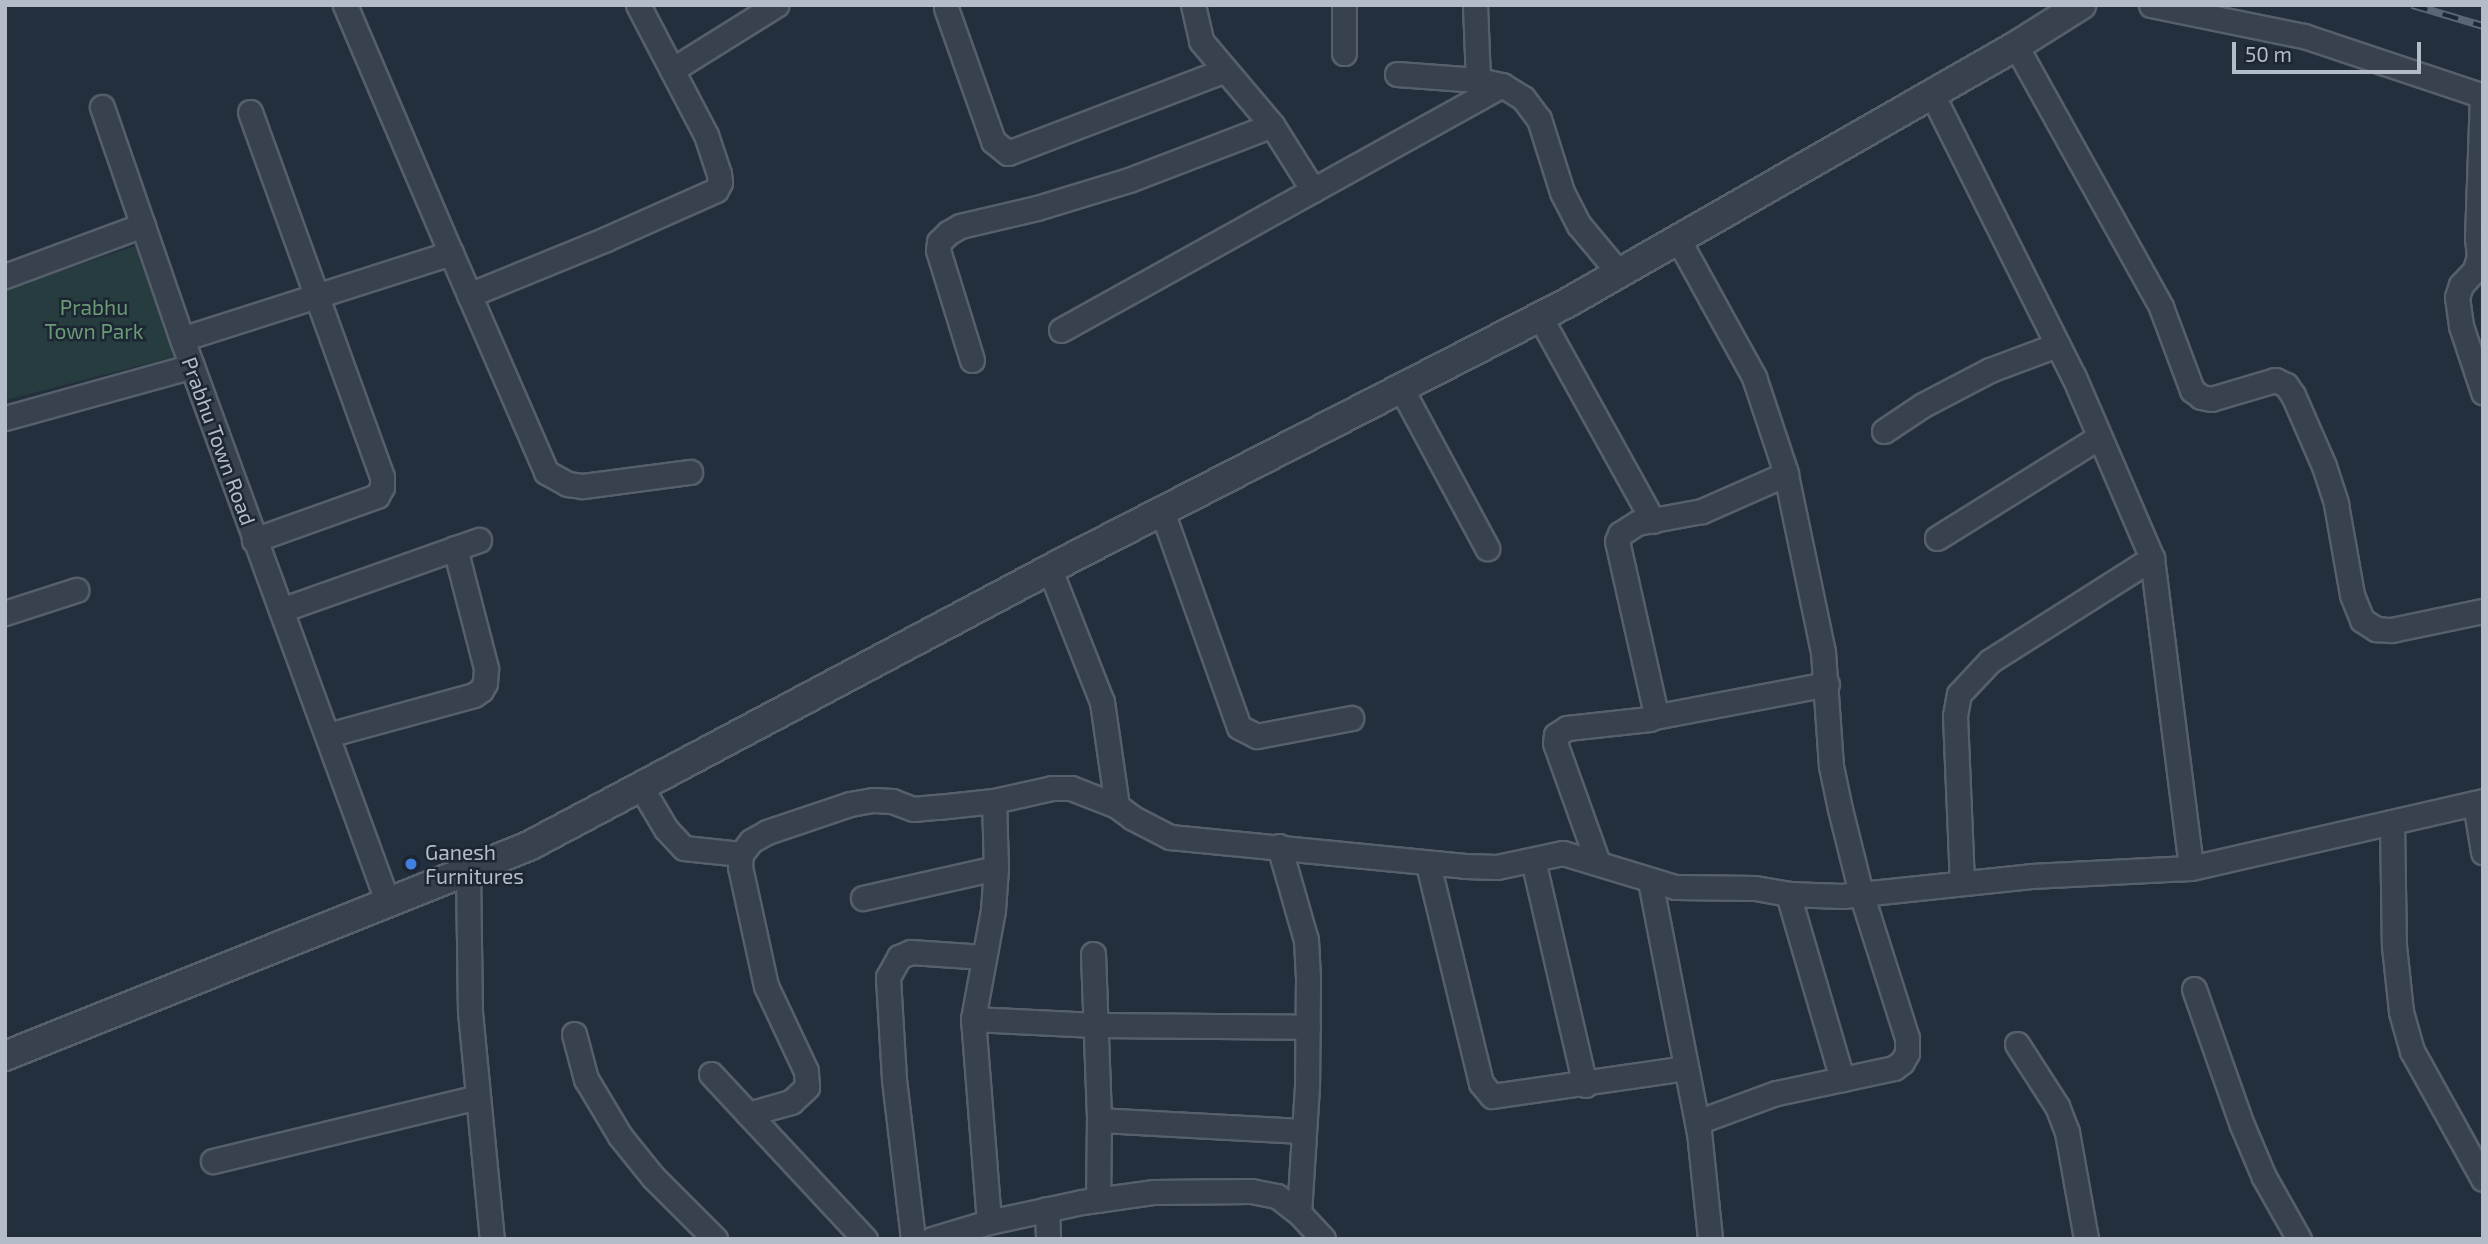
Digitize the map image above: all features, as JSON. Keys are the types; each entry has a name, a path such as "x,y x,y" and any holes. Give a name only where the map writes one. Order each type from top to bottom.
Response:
{"street":[{"path":"345,5 540,463 555,479 583,486 690,472"},
{"path":"469,295 716,190 720,181 719,174 706,135 638,5"},
{"path":"672,70 776,5"},
{"path":"1193,5 1201,41 1272,125 1313,190"},
{"path":"1344,5 1344,53"},
{"path":"1475,5 1478,80"},
{"path":"5,1056 529,846 1049,570 1620,274 1931,92 2016,46 2081,5"},
{"path":"2151,5 2304,36 2482,96 2477,238 2479,271 2461,285 2458,310 2483,392"},
{"path":"946,8 993,141 1008,153 1225,70"},
{"path":"2016,46 2161,307 2192,390 2211,399 2275,380 2286,384 2293,395 2332,491 2355,609 2362,621 2376,629 2392,631 2483,611"},
{"path":"1397,74 1478,80 1503,85 1523,99 1539,119 1562,192 1579,225 1620,274"},
{"path":"1061,330 1503,85"},
{"path":"1931,92 2057,345 2152,558 2191,868"},
{"path":"102,107 182,339"},
{"path":"250,113 382,477 382,487 377,496 254,540"},
{"path":"972,360 938,250 939,242 948,233 960,226 1037,208 1129,180 1272,125"},
{"path":"5,276 143,225"},
{"path":"1679,241 1754,377 1786,474 1827,684 1831,766 1861,893 1907,1038 1907,1053 1902,1062 1894,1068 1776,1093 1697,1122"},
{"name":"Prabhu Town Road","path":"388,903 182,339 451,253"},
{"path":"1540,317 1653,520"},
{"path":"1884,430 1923,405 1990,370 2057,345"},
{"path":"5,418 192,366"},
{"path":"1401,388 1488,548"},
{"path":"1937,538 2099,437"},
{"path":"1654,717 1656,709 1617,541 1626,528 1702,511 1786,474"},
{"path":"1162,511 1239,727 1257,736 1351,718"},
{"path":"281,610 480,540"},
{"path":"328,735 474,695 481,690 486,668 455,548"},
{"path":"1962,883 1955,716 1959,694 1990,661 2152,558"},
{"path":"1049,570 1102,702 1117,806"},
{"path":"6,611 76,590"},
{"path":"1598,863 1556,752 1556,735 1567,729 1654,717 1827,684"},
{"path":"641,787 666,829 684,848 741,854"},
{"path":"748,1114 791,1102 807,1087 806,1071 766,986 740,867 741,854 751,841 767,832 850,804 892,801 913,809 994,801 1044,790 1071,788 1117,806 1133,818 1170,837 1279,846 1428,864 1497,867 1563,853 1675,887 1755,888 1788,894 1861,893 2031,876 2191,868 2479,802 2483,852"},
{"path":"989,1222 973,1020 985,957 996,868 994,801"},
{"path":"2392,822 2394,946 2401,1012 2412,1051 2483,1178"},
{"path":"1279,846 1306,940 1308,1027 1299,1213"},
{"path":"1533,860 1585,1085"},
{"path":"1428,864 1485,1090 1501,1097 1686,1068"},
{"path":"863,898 996,868"},
{"path":"468,871 470,1012 492,1239"},
{"path":"1650,881 1697,1122 1709,1239"},
{"path":"1788,894 1842,1079"},
{"path":"913,1239 894,1079 888,977 899,957 911,952 985,957"},
{"path":"1093,954 1099,1120 1098,1200"},
{"path":"2194,989 2242,1125 2264,1177 2299,1239"},
{"path":"973,1020 1095,1026 1308,1027"},
{"path":"574,1034 586,1079 620,1136 653,1177 715,1239"},
{"path":"2017,1044 2057,1106 2067,1132 2086,1239"},
{"path":"711,1074 865,1239"},
{"path":"213,1161 477,1097"},
{"path":"1099,1120 1304,1131"},
{"path":"932,1239 989,1222 1098,1200 1154,1192 1251,1191 1277,1196 1299,1213 1323,1239"},
{"path":"1047,1209 1048,1239"}],"green space":[{"name":"Prabhu Town Park","path":"135,246 174,357 5,400 5,290"}],"railway":[{"path":"2412,5 2483,26"}],"place":[{"name":"Ganesh Furnitures","path":"411,864"}]}
